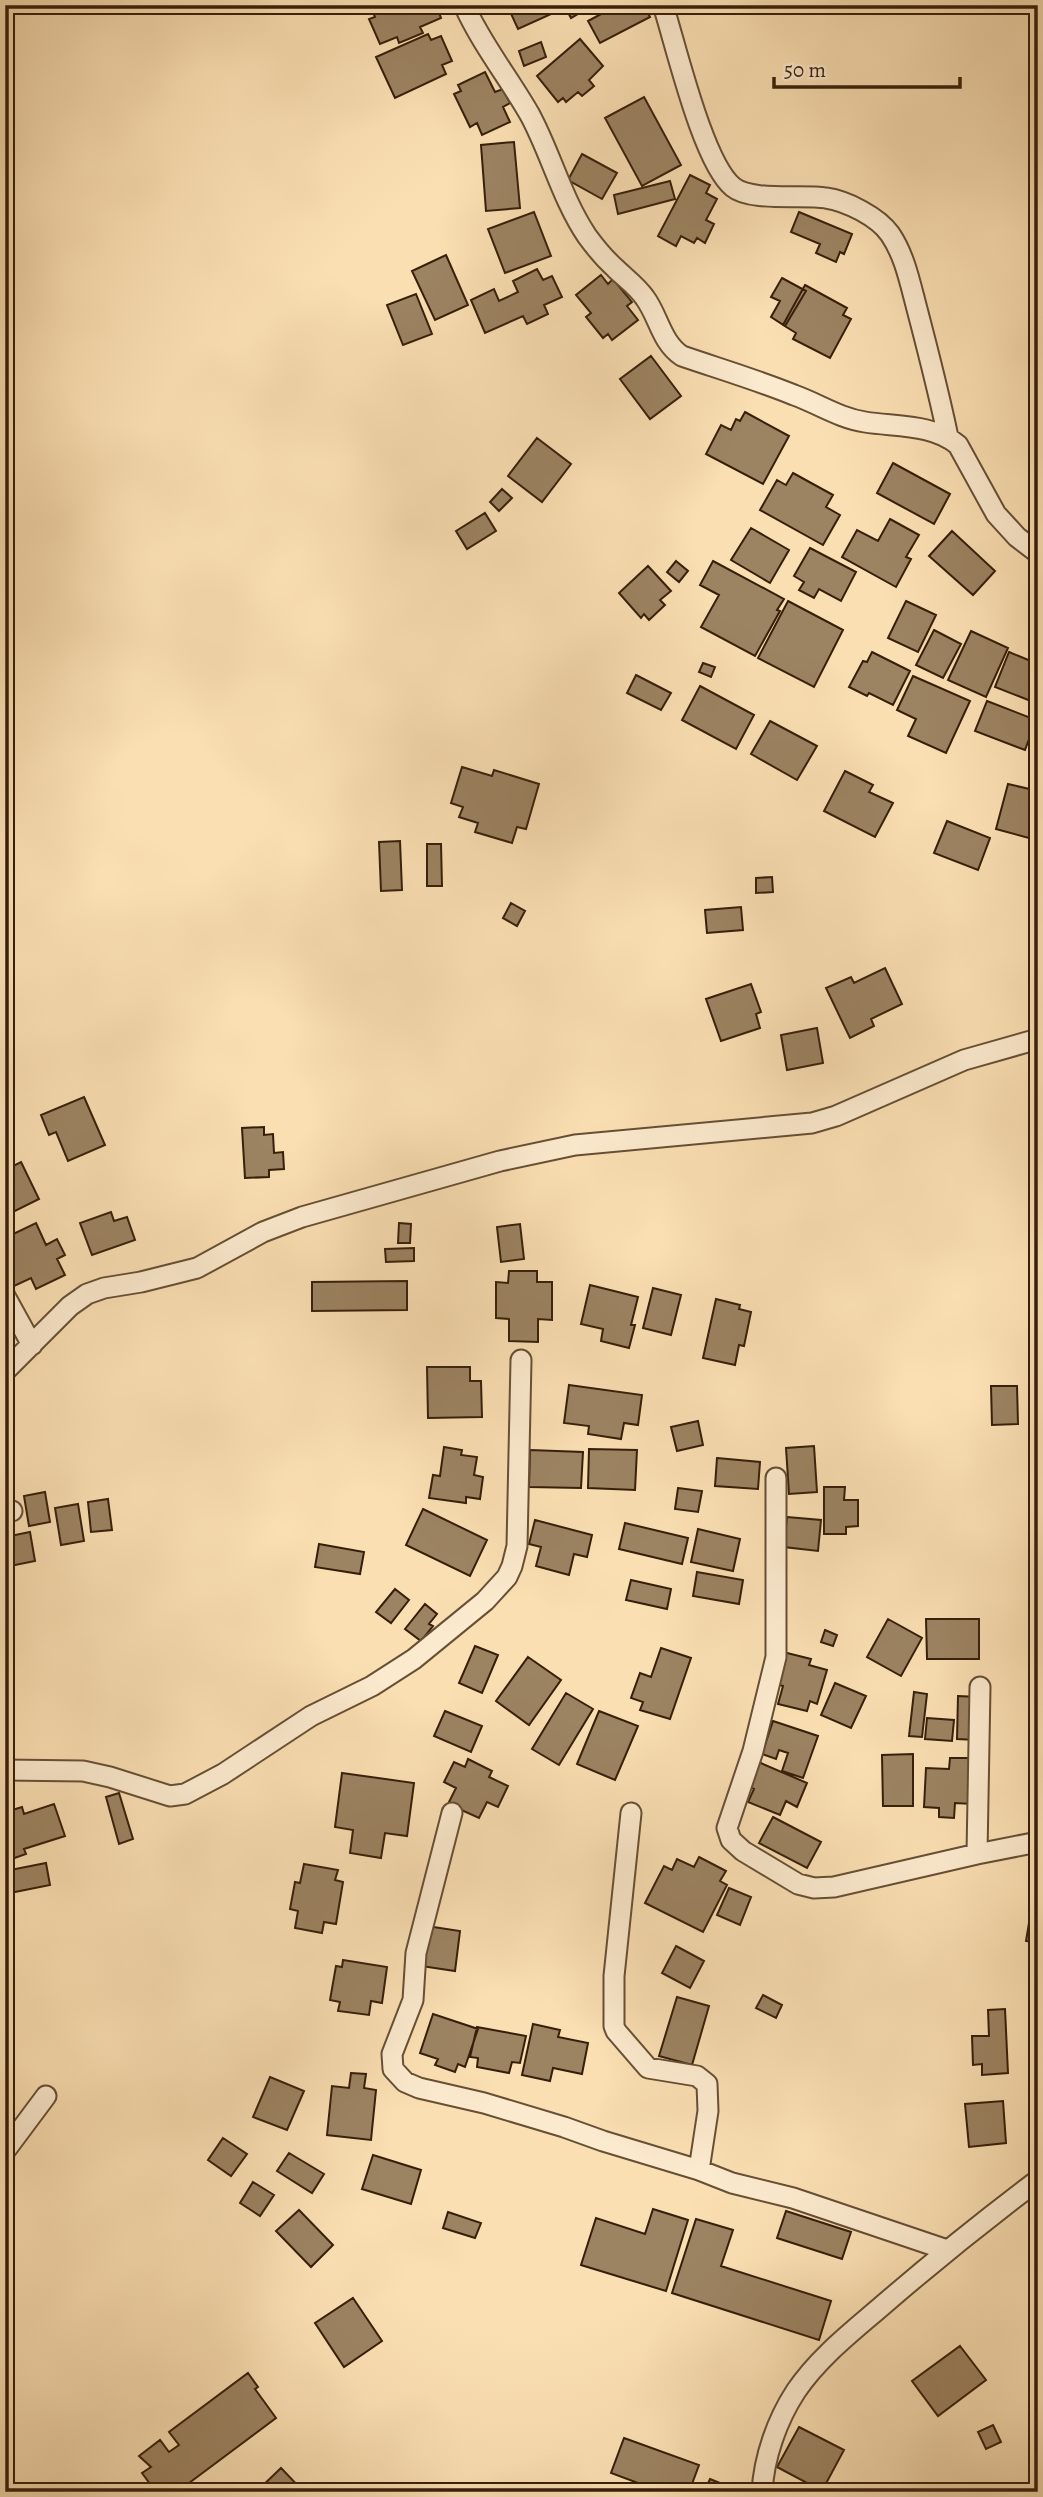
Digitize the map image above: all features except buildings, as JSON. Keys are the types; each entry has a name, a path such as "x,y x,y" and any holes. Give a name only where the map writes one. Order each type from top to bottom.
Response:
{"street":[{"path":"464,5 488,50 530,115 570,206 587,236 613,267 641,292 666,340 675,351 682,356 793,394 836,415 863,422 928,430 948,437 958,445 996,514 1017,537 1038,553"},
{"path":"663,5 706,143 730,184 739,191 765,196 828,198 853,207 888,232 903,260 935,377 948,437"},
{"path":"5,1371 70,1306 87,1294 197,1268 263,1233 302,1217 500,1161 575,1145 812,1123 836,1116 964,1060 1038,1039"},
{"path":"5,1296 32,1345"},
{"path":"5,1770 83,1771 170,1796 181,1796 223,1774 311,1716 372,1686 414,1659 485,1601 507,1577 512,1566 517,1546 521,1360"},
{"path":"776,1478 776,1657 753,1751 730,1814 727,1828 731,1840 743,1851 798,1884 814,1888 834,1887 1038,1842"},
{"path":"977,1854 980,1687"},
{"path":"452,1813 416,1953 413,2000 392,2054 391,2063 405,2082 564,2127 732,2183 806,2202 947,2250"},
{"path":"631,1813 612,2019 616,2031 648,2068 697,2076 708,2084 708,2111 698,2170"},
{"path":"5,2151 46,2096"},
{"path":"762,2492 767,2459 776,2430 796,2391 836,2346 947,2250 1038,2180"}]}
